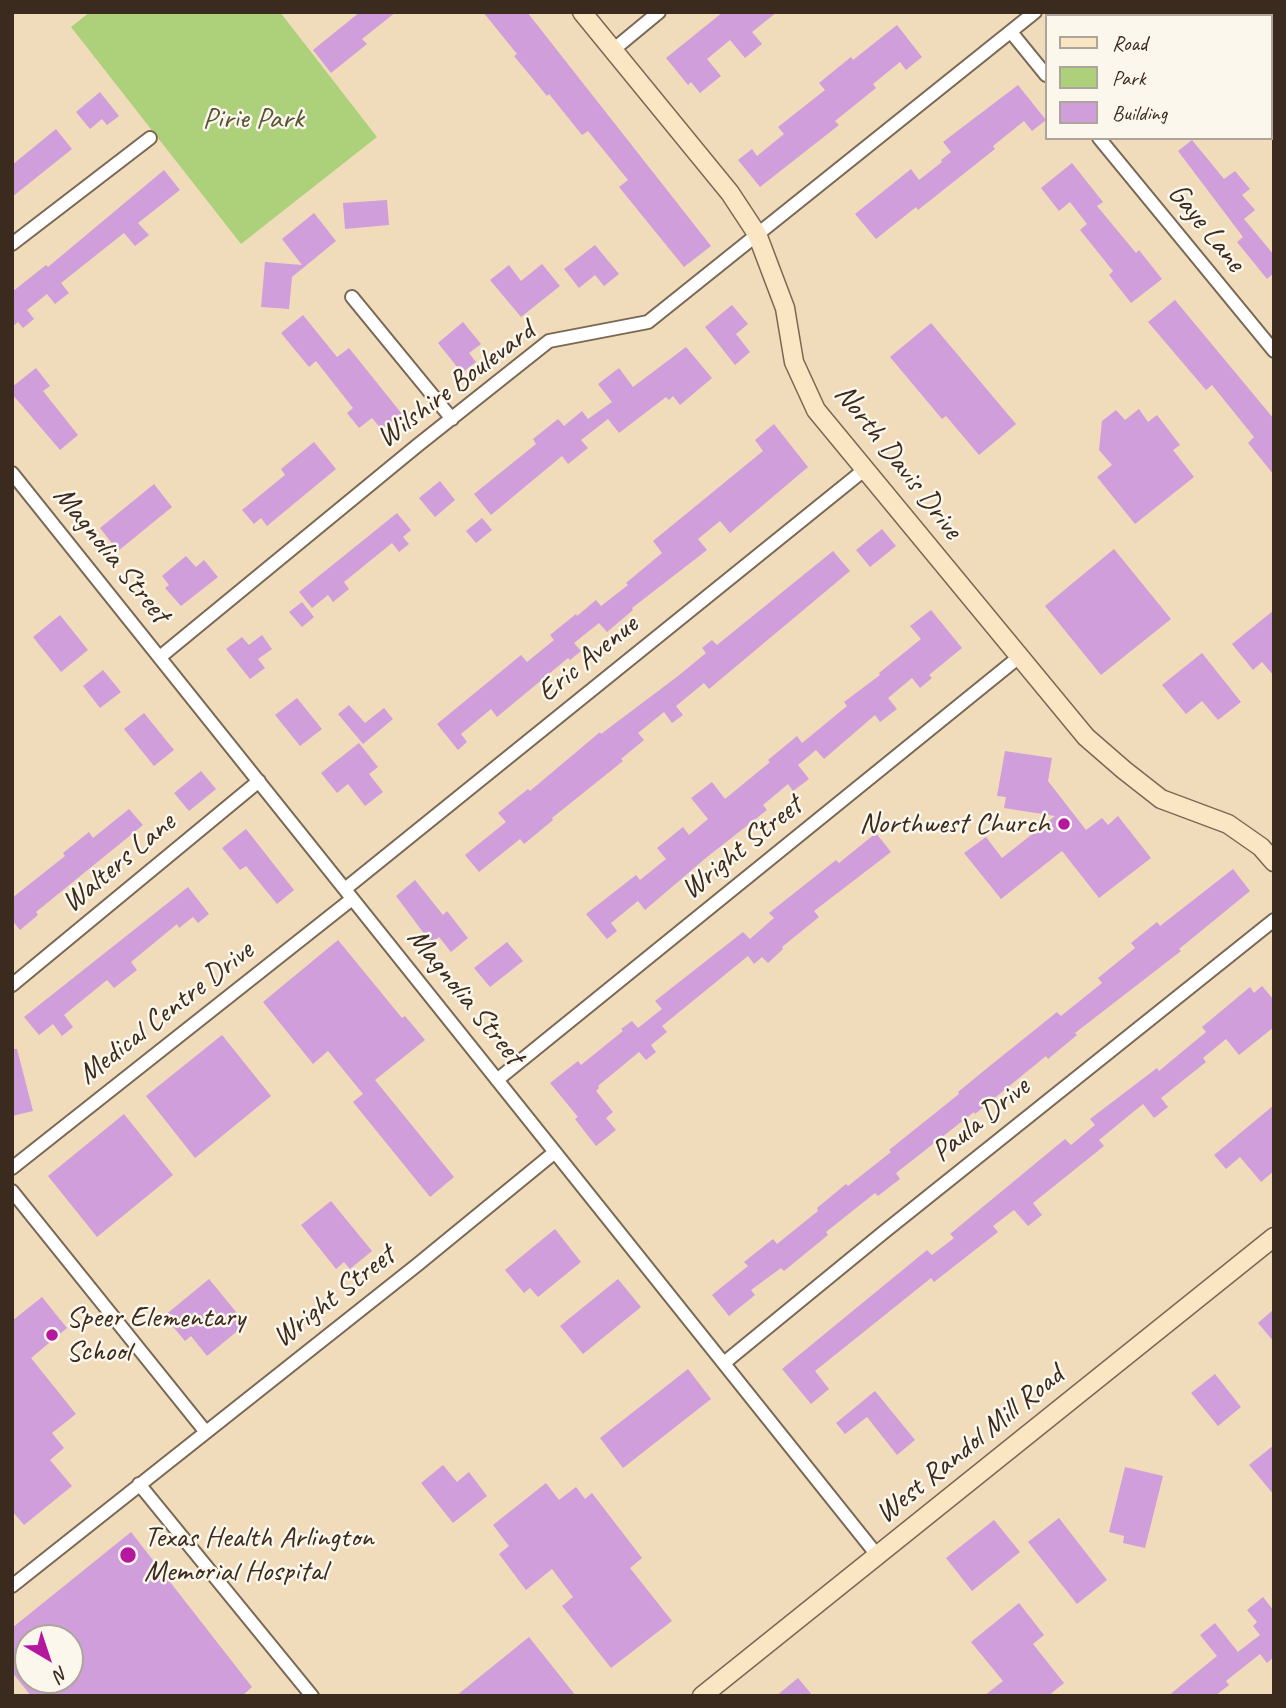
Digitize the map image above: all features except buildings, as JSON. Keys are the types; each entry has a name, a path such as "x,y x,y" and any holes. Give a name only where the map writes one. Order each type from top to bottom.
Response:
{"street":[{"name":"North Davis Drive","path":"582,12 730,193 757,234 785,308 794,362 816,410 864,470 1086,737 1161,799 1228,824 1261,847 1274,862"},
{"path":"613,50 659,12"},
{"name":"Wilshire Boulevard","path":"160,657 549,341 648,322 1035,12"},
{"path":"1011,32 1044,73"},
{"path":"12,244 150,138"},
{"name":"Gaye Lane","path":"1100,140 1274,351"},
{"path":"352,297 452,419"},
{"name":"Eric Avenue","path":"349,894 864,470"},
{"name":"Magnolia Street","path":"12,473 877,1555"},
{"name":"Wright Street","path":"498,1080 1019,657"},
{"name":"Walters Lane","path":"12,985 259,781"},
{"name":"Medical Centre Drive","path":"12,1168 349,894"},
{"name":"Paula Drive","path":"724,1363 1274,920"},
{"name":"Wright Street","path":"12,1586 555,1152"},
{"path":"12,1191 205,1431"},
{"name":"West Randol Mill Road","path":"702,1696 1274,1237"},
{"path":"139,1483 312,1696"}],"green space":[{"name":"Pirie Park","path":"90,12 280,12 377,137 241,244 71,27"}],"place":[{"name":"Northwest Church","path":"1064,824"},
{"name":"Speer Elementary School","path":"52,1335"},
{"name":"Texas Health Arlington Memorial Hospital","path":"128,1555"}]}
